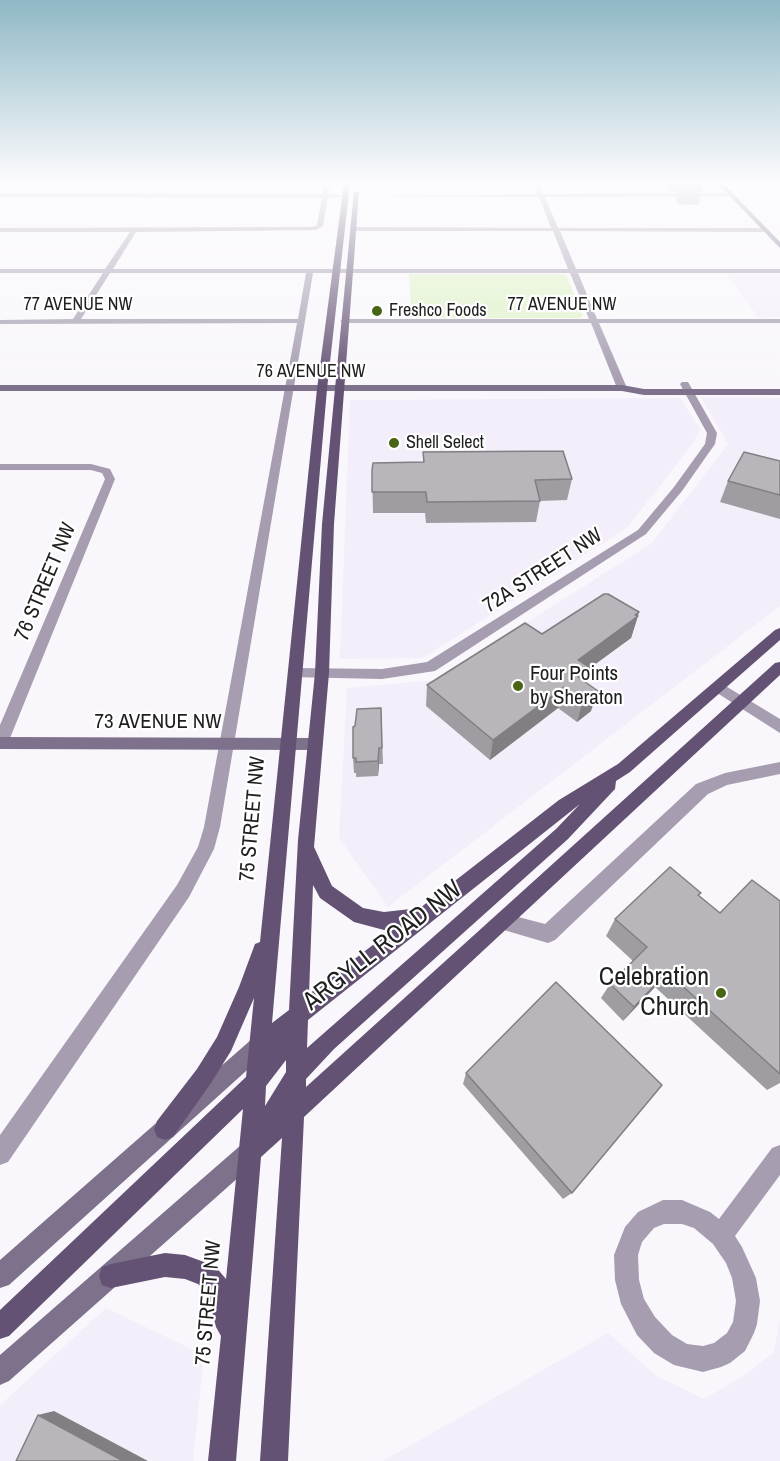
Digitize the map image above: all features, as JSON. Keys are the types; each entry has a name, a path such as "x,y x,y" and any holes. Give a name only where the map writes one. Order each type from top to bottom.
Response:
{"main road":[{"name":"75 STREET NW","path":"222,1461 257,1081 268,933 322,389 339,251"},
{"path":"274,1461 296,1075 306,840 322,673 328,524 351,251"},
{"name":"ARGYLL ROAD NW","path":"259,1046 565,805 624,768 780,633"},
{"path":"249,1154 780,667"},
{"path":"249,1154 296,1075 327,1042 562,834 624,768"},
{"path":"306,840 317,876 326,892 351,911 366,918 384,921 410,919 424,915"},
{"path":"165,1129 204,1076 224,1044 248,990 268,933"},
{"path":"0,1327 257,1081 278,1055 298,1013"},
{"path":"111,1276 165,1265 185,1267 206,1275 217,1286 224,1302 232,1351"}],"street":[{"path":"75,322 121,251"},
{"path":"565,251 622,388"},
{"path":"0,271 780,271"},
{"name":"75 STREET NW","path":"0,1154 143,950 197,867 210,836 310,271"},
{"name":"77 AVENUE NW","path":"0,322 300,321"},
{"name":"77 AVENUE NW","path":"344,321 780,321"},
{"name":"76 AVENUE NW","path":"0,388 622,388 644,392 780,384"},
{"name":"76 AVENUE NW","path":"687,388 780,392"},
{"name":"72A STREET NW","path":"295,673 382,674 430,668 642,532 678,489 710,444 712,433 687,388"},
{"name":"76 STREET NW","path":"0,467 91,467 106,471 110,476 110,482 0,743"},
{"path":"719,687 780,727"},
{"name":"73 AVENUE NW","path":"0,743 315,744"},
{"path":"503,922 548,934 702,789 725,779 780,768"},
{"name":"ARGYLL ROAD NW","path":"0,1276 259,1046"},
{"path":"0,1372 249,1154"},
{"path":"721,1236 780,1156"},
{"path":"663,1212 682,1212 702,1220 721,1236 735,1255 744,1278 748,1301 745,1324 736,1342 721,1354 703,1359 682,1356 663,1344 646,1326 633,1304 627,1280 626,1256 633,1235 639,1227 646,1220 663,1212"}],"shaded area":[{"path":"727,274 780,274 780,317 759,318"},
{"path":"701,397 780,398 780,606 388,907 339,838 347,688 436,680 652,543 728,444"},
{"path":"680,398 700,429 695,441 627,528 423,658 340,659 350,400"},
{"path":"106,1308 204,1355 193,1461 0,1461 0,1405"},
{"path":"780,1319 780,1461 383,1461 608,1333 657,1376 704,1399 746,1374 774,1352"}],"green space":[{"path":"409,274 562,274 566,275 583,315 580,318 412,318"}],"building":[{"path":"563,451 572,479 535,480 540,501 427,502 426,492 372,492 373,463 424,462 423,452"},
{"path":"744,452 780,461 780,495 728,481"},
{"name":"Four Points by Sheraton","path":"604,594 608,594 639,612 635,615 638,616 578,660 590,668 578,677 598,691 583,701 564,687 493,740 427,685 525,623 542,634"},
{"path":"381,708 382,748 379,748 378,761 356,762 356,758 353,758 353,727 357,709"},
{"name":"Celebration Church","path":"670,867 701,893 698,895 720,913 752,880 780,901 780,1074 667,972 634,1007 610,984 647,947 615,919"},
{"name":"Celebration Church","path":"556,982 662,1085 572,1193 466,1073"},
{"path":"38,1415 123,1461 16,1461"}],"place":[{"name":"Freshco Foods","path":"377,311"},
{"name":"Shell Select","path":"394,443"},
{"name":"Four Points by Sheraton","path":"518,686"},
{"name":"Celebration Church","path":"721,993"}]}
